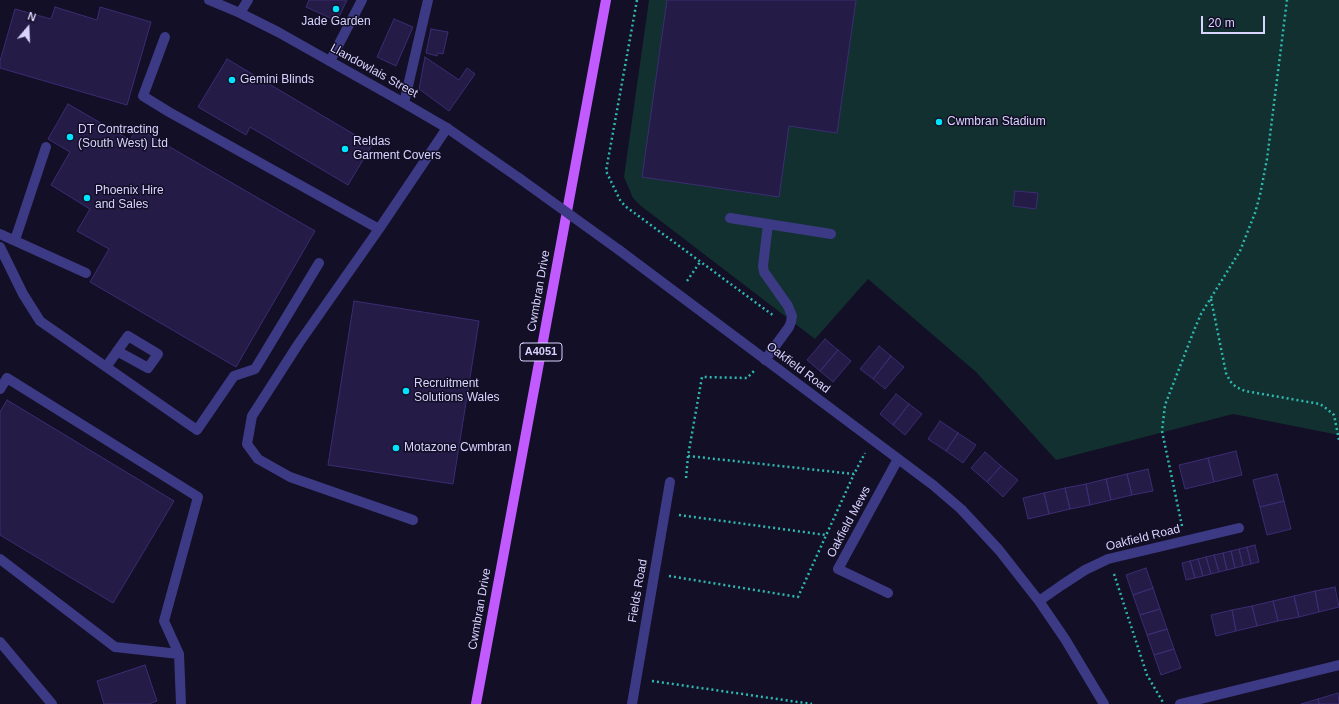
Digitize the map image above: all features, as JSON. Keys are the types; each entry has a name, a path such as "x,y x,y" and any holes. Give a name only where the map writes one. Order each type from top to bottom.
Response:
{"main road":[{"name":"Cwmbran Drive","path":"476,704 606,0"}],"street":[{"name":"Llandowlais Street","path":"209,0 240,13 278,32 404,103 447,128 519,178"},
{"path":"240,13 248,0"},
{"path":"330,61 362,0"},
{"path":"404,103 428,0"},
{"path":"165,37 143,96 379,229"},
{"path":"413,520 290,477 258,459 246,444 252,416 299,344 447,128"},
{"path":"15,240 46,147"},
{"name":"Oakfield Road","path":"519,178 678,294 898,459 961,509 999,550 1040,601 1104,704"},
{"path":"730,218 831,234"},
{"path":"765,360 789,327 792,316 791,311 764,272 763,266 768,224"},
{"path":"0,234 86,273"},
{"path":"0,247 23,294 40,321 197,430 234,376 255,369 320,263"},
{"path":"106,367 117,351"},
{"path":"0,389 7,378 198,497 164,621 179,654 181,704"},
{"name":"Oakfield Mews","path":"888,593 838,569 898,459"},
{"name":"Fields Road","path":"632,704 670,482"},
{"name":"Oakfield Road","path":"1040,601 1085,570 1108,559 1240,528"},
{"path":"0,560 115,647 179,654"},
{"path":"0,642 52,704"},
{"path":"1180,704 1339,665"}],"path":[{"path":"638,0 606,171 622,203 789,327"},
{"path":"1185,540 1162,431 1165,405 1195,328 1240,251 1260,195 1267,159 1287,0"},
{"path":"678,294 700,262"},
{"path":"1211,299 1226,373 1230,381 1236,387 1244,391 1320,404 1334,416 1339,440"},
{"path":"670,482 685,485 688,456 702,377 747,378 765,360"},
{"path":"654,574 798,597 854,474 865,452 873,441"},
{"path":"688,456 854,474"},
{"path":"665,513 826,535"},
{"path":"1108,559 1147,675 1164,704"},
{"path":"637,679 812,704"}],"green space":[{"name":"Cwmbran Stadium","path":"649,0 1339,0 1339,435 1233,414 1056,460 976,372 868,279 815,339 641,206 633,198 624,177"}],"building":[{"path":"309,0 347,0 337,21 306,7"},
{"path":"667,0 856,0 837,133 789,126 779,197 642,177"},
{"path":"55,7 97,20 100,7 151,22 127,105 0,68 0,61 15,9 51,19"},
{"path":"394,19 413,27 396,66 377,57"},
{"path":"431,29 448,32 443,54 438,53 437,56 426,53"},
{"path":"425,57 459,80 467,68 475,74 449,111 419,89"},
{"path":"227,59 372,145 348,185 250,127 246,135 198,107"},
{"path":"68,104 130,140 137,128 315,231 236,367 90,282 109,249 77,231 90,209 51,185 70,152 48,139"},
{"path":"1015,191 1038,193 1036,209 1013,206"},
{"path":"354,301 479,321 453,484 328,465"},
{"path":"825,339 838,350 820,371 807,360"},
{"path":"879,346 891,356 873,379 860,369"},
{"path":"838,350 851,361 833,382 820,371"},
{"path":"891,356 904,367 885,389 873,379"},
{"path":"896,394 909,404 893,425 880,414"},
{"path":"7,400 174,501 113,603 0,535 0,412"},
{"path":"909,404 922,414 905,435 893,425"},
{"path":"940,421 958,433 946,451 928,439"},
{"path":"958,433 976,445 963,463 946,451"},
{"path":"1236,451 1242,475 1214,482 1208,458"},
{"path":"985,452 1001,466 987,482 971,468"},
{"path":"1208,458 1214,482 1185,489 1179,465"},
{"path":"1001,466 1018,480 1003,497 987,482"},
{"path":"1148,469 1153,491 1132,495 1127,474"},
{"path":"1127,474 1132,495 1111,500 1106,479"},
{"path":"1277,474 1284,501 1260,507 1253,480"},
{"path":"1106,479 1111,500 1090,505 1086,484"},
{"path":"1086,484 1090,505 1070,509 1065,488"},
{"path":"1065,488 1070,509 1049,514 1044,493"},
{"path":"1044,493 1049,514 1028,519 1023,498"},
{"path":"1284,501 1291,529 1267,535 1260,507"},
{"path":"1255,545 1259,562 1251,564 1247,547"},
{"path":"1247,547 1251,564 1243,566 1239,549"},
{"path":"1239,549 1243,566 1235,568 1231,551"},
{"path":"1231,551 1235,568 1227,570 1223,553"},
{"path":"1223,553 1227,570 1219,572 1214,555"},
{"path":"1214,555 1219,572 1211,574 1206,557"},
{"path":"1206,557 1211,574 1203,576 1198,559"},
{"path":"1198,559 1203,576 1195,578 1190,561"},
{"path":"1190,561 1195,578 1186,580 1182,563"},
{"path":"1146,568 1153,588 1133,595 1126,575"},
{"path":"1335,587 1339,607 1319,612 1315,591"},
{"path":"1153,588 1160,609 1140,615 1133,595"},
{"path":"1315,591 1319,612 1299,617 1294,596"},
{"path":"1294,596 1299,617 1278,621 1273,601"},
{"path":"1273,601 1278,621 1257,626 1252,606"},
{"path":"1252,606 1257,626 1236,631 1232,610"},
{"path":"1160,609 1167,629 1147,635 1140,615"},
{"path":"1232,610 1236,631 1216,636 1211,615"},
{"path":"1167,629 1174,649 1154,655 1147,635"},
{"path":"1174,649 1181,668 1161,675 1154,655"},
{"path":"145,665 157,701 149,704 104,704 97,681"},
{"path":"1338,693 1339,704 1319,704 1318,699"},
{"path":"1318,699 1319,704 1301,704"}],"place":[{"name":"Jade Garden","path":"336,9"},
{"name":"Gemini Blinds","path":"232,80"},
{"name":"Cwmbran Stadium","path":"939,122"},
{"name":"DT Contracting (South West) Ltd","path":"70,137"},
{"name":"Reldas Garment Covers","path":"345,149"},
{"name":"Phoenix Hire and Sales","path":"87,198"},
{"name":"Recruitment Solutions Wales","path":"406,391"},
{"name":"Motazone Cwmbran","path":"396,448"}]}
